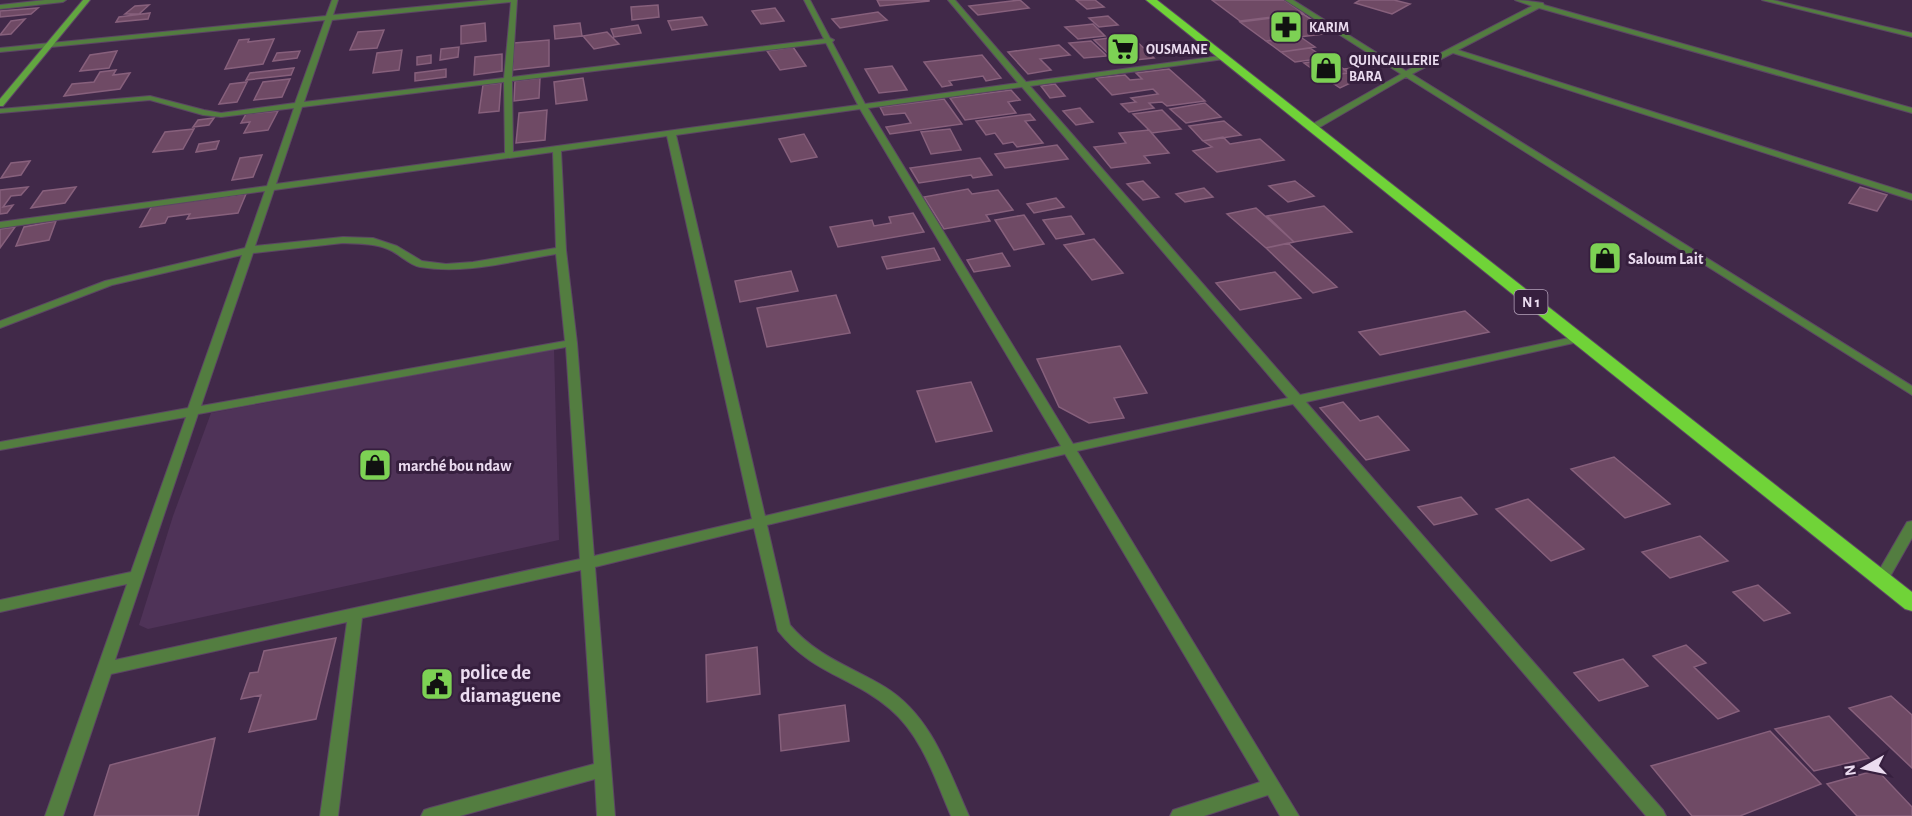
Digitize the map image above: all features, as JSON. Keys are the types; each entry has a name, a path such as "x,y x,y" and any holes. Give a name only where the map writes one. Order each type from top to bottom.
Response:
{"highway":[{"name":"N 1","path":"1151,0 1912,603"}],"main road":[{"path":"0,104 87,0"}],"street":[{"path":"0,7 63,0"},
{"path":"54,816 335,0"},
{"path":"0,50 329,18 455,3 510,0"},
{"path":"509,156 508,79 514,0"},
{"path":"807,0 830,40 863,107 1290,816"},
{"path":"951,0 1298,398 1657,816"},
{"path":"1288,0 1912,391"},
{"path":"1518,0 1912,111"},
{"path":"1312,128 1406,74 1547,0"},
{"path":"1765,0 1912,35"},
{"path":"0,111 130,97 168,100 206,114 221,115 830,40"},
{"path":"1452,50 1912,196"},
{"path":"0,225 1224,57"},
{"path":"671,133 757,523 783,627 795,645 814,658 882,694 903,710 922,732 960,816"},
{"path":"557,149 561,250 571,343 606,816"},
{"path":"0,325 110,283 249,250 343,240 373,241 394,248 419,264 446,267 473,265 561,250"},
{"path":"105,669 587,563 1068,449 1578,339"},
{"path":"0,446 571,343"},
{"path":"1882,578 1911,529"},
{"path":"0,606 136,576"},
{"path":"329,816 355,614"},
{"path":"430,816 602,769"},
{"path":"1179,816 1272,786"}],"shaded area":[{"name":"marché bou ndaw","path":"554,349 559,540 148,629 139,625 173,516 211,413"}],"building":[{"path":"877,0 929,0 929,1 880,6"},
{"path":"1020,0 1029,8 978,15 969,6"},
{"path":"1076,0 1095,0 1104,7 1087,9"},
{"path":"1212,0 1284,0 1303,13 1240,21"},
{"path":"1360,0 1394,0 1410,4 1392,14 1355,3"},
{"path":"149,5 139,14 125,14 135,6"},
{"path":"658,5 659,17 632,20 631,7"},
{"path":"38,8 31,14 0,17 0,11"},
{"path":"775,8 784,21 761,24 752,11"},
{"path":"878,12 887,20 840,28 832,19"},
{"path":"150,13 148,19 116,22 119,17"},
{"path":"1303,14 1332,33 1266,41 1240,22"},
{"path":"1108,16 1118,25 1099,27 1089,18"},
{"path":"702,17 707,25 672,30 668,21"},
{"path":"25,19 11,34 0,35 11,21"},
{"path":"485,23 486,41 461,44 461,26"},
{"path":"580,23 582,36 555,39 554,26"},
{"path":"1093,24 1105,36 1078,39 1065,27"},
{"path":"638,25 641,33 614,37 611,29"},
{"path":"384,30 377,48 350,50 358,32"},
{"path":"607,32 619,44 594,49 583,36"},
{"path":"1130,35 1154,58 1117,62 1094,40"},
{"path":"1302,38 1315,47 1281,52 1266,41"},
{"path":"249,39 248,42 274,39 263,64 225,69 239,40"},
{"path":"549,40 549,66 513,70 514,43"},
{"path":"1091,41 1107,56 1084,58 1069,43"},
{"path":"1059,45 1070,55 1040,59 1051,70 1028,74 1008,52"},
{"path":"459,47 458,57 440,60 441,49"},
{"path":"793,47 806,66 780,70 767,51"},
{"path":"1310,48 1325,58 1295,62 1281,52"},
{"path":"402,50 399,70 373,73 377,53"},
{"path":"117,51 109,68 80,71 90,55"},
{"path":"300,51 297,58 273,61 277,53"},
{"path":"502,54 502,71 474,75 475,57"},
{"path":"431,55 431,63 417,65 417,57"},
{"path":"982,55 1001,78 986,81 983,76 949,81 952,85 942,87 924,62"},
{"path":"1330,59 1349,73 1322,76 1304,63"},
{"path":"892,66 907,90 879,93 865,69"},
{"path":"294,68 291,75 246,80 250,73"},
{"path":"1354,68 1363,77 1340,88 1322,76 1349,73 1343,69"},
{"path":"446,69 446,77 415,81 415,73"},
{"path":"1169,69 1205,101 1167,106 1162,102 1149,103 1154,108 1129,112 1121,104 1136,102 1131,98 1158,94 1153,89 1112,95 1096,78 1125,75 1130,80 1142,79 1136,73"},
{"path":"116,70 113,75 130,73 120,89 64,96 72,84 94,82 100,72"},
{"path":"540,78 539,98 514,101 515,81"},
{"path":"583,78 587,100 556,104 554,82"},
{"path":"290,79 282,97 254,100 263,82"},
{"path":"247,82 237,102 219,104 230,84"},
{"path":"501,83 499,111 479,113 483,85"},
{"path":"1055,84 1065,96 1050,98 1041,86"},
{"path":"1011,90 1020,100 1008,102 1016,113 965,120 950,98"},
{"path":"944,99 962,124 890,134 886,127 911,123 905,113 884,115 880,107"},
{"path":"1205,103 1221,117 1186,123 1170,109"},
{"path":"1080,108 1093,122 1076,125 1063,111"},
{"path":"547,110 545,140 516,143 519,113"},
{"path":"1162,110 1181,129 1152,133 1133,114"},
{"path":"278,111 268,130 244,133 250,122 241,123 246,114"},
{"path":"1030,114 1035,120 1025,121 1043,143 1017,147 1013,142 1003,144 995,133 986,135 976,121"},
{"path":"214,118 209,125 193,127 198,120"},
{"path":"1224,121 1241,135 1203,141 1189,126"},
{"path":"194,129 183,149 153,152 165,132"},
{"path":"950,129 961,150 931,154 921,132"},
{"path":"1149,130 1169,153 1144,156 1150,163 1111,168 1094,147 1126,143 1119,133"},
{"path":"804,134 817,157 791,162 779,139"},
{"path":"1223,137 1230,144 1260,139 1284,160 1217,172 1193,151 1212,147 1203,141"},
{"path":"219,141 216,149 196,152 199,144"},
{"path":"1057,145 1068,159 1005,168 995,154"},
{"path":"262,155 253,177 232,180 240,158"},
{"path":"980,158 992,175 973,178 971,175 919,183 910,168"},
{"path":"30,161 21,175 1,178 11,163"},
{"path":"1143,181 1159,197 1143,200 1127,184"},
{"path":"1295,181 1314,196 1288,202 1269,186"},
{"path":"28,187 21,195 11,196 3,207 13,205 7,213 0,214 0,190"},
{"path":"76,187 65,203 31,208 43,191"},
{"path":"1860,187 1887,195 1877,211 1849,203"},
{"path":"1204,188 1213,197 1185,202 1176,194"},
{"path":"968,189 972,194 998,190 1013,210 986,215 990,221 944,229 924,197"},
{"path":"246,194 238,213 187,219 190,214 168,217 165,223 140,227 152,206"},
{"path":"1056,198 1064,207 1034,213 1027,204"},
{"path":"1324,206 1352,232 1294,242 1267,216"},
{"path":"1256,208 1294,242 1266,248 1227,214"},
{"path":"913,213 924,232 838,247 830,227 872,220 874,226 891,223 889,217"},
{"path":"1024,215 1044,244 1014,250 995,220"},
{"path":"1071,216 1084,234 1056,239 1043,220"},
{"path":"56,221 49,240 16,246 24,227"},
{"path":"15,227 0,248 0,229"},
{"path":"1094,239 1123,273 1092,280 1064,245"},
{"path":"1288,243 1337,287 1313,293 1266,248"},
{"path":"934,248 940,260 887,269 882,257"},
{"path":"1002,253 1010,266 974,272 967,260"},
{"path":"791,271 798,291 740,302 735,281"},
{"path":"1275,272 1301,298 1240,310 1216,283"},
{"path":"836,295 850,333 767,347 757,308"},
{"path":"1465,311 1489,332 1380,355 1359,332"},
{"path":"1120,346 1147,393 1114,398 1124,418 1089,423 1059,407 1037,359"},
{"path":"971,382 992,431 936,442 917,391"},
{"path":"1343,402 1360,421 1378,416 1409,450 1366,460 1320,408"},
{"path":"1614,457 1670,504 1625,518 1571,469"},
{"path":"1461,497 1477,514 1434,525 1418,507"},
{"path":"1528,499 1584,549 1551,561 1496,509"},
{"path":"1700,536 1728,561 1670,578 1642,552"},
{"path":"1758,585 1790,613 1764,621 1733,592"},
{"path":"336,638 316,719 249,732 261,695 241,699 250,673 258,672 264,651"},
{"path":"1686,645 1706,663 1694,667 1739,711 1718,719 1653,656"},
{"path":"757,647 760,694 707,702 706,655"},
{"path":"1623,659 1648,686 1599,701 1574,673"},
{"path":"1891,696 1912,715 1912,768 1849,708"},
{"path":"845,705 849,741 781,751 779,715"},
{"path":"1829,716 1869,758 1814,771 1775,729"},
{"path":"1770,731 1821,784 1740,816 1692,816 1651,766"},
{"path":"215,738 198,816 94,816 110,765"},
{"path":"1877,770 1912,807 1912,816 1857,816 1827,784"}],"place":[{"name":"KARIM","path":"1286,27"},
{"name":"OUSMANE","path":"1123,49"},
{"name":"QUINCAILLERIE BARA","path":"1326,68"},
{"name":"Saloum Lait","path":"1605,258"},
{"name":"marché bou ndaw","path":"375,465"},
{"name":"police de diamaguene","path":"437,684"}]}
